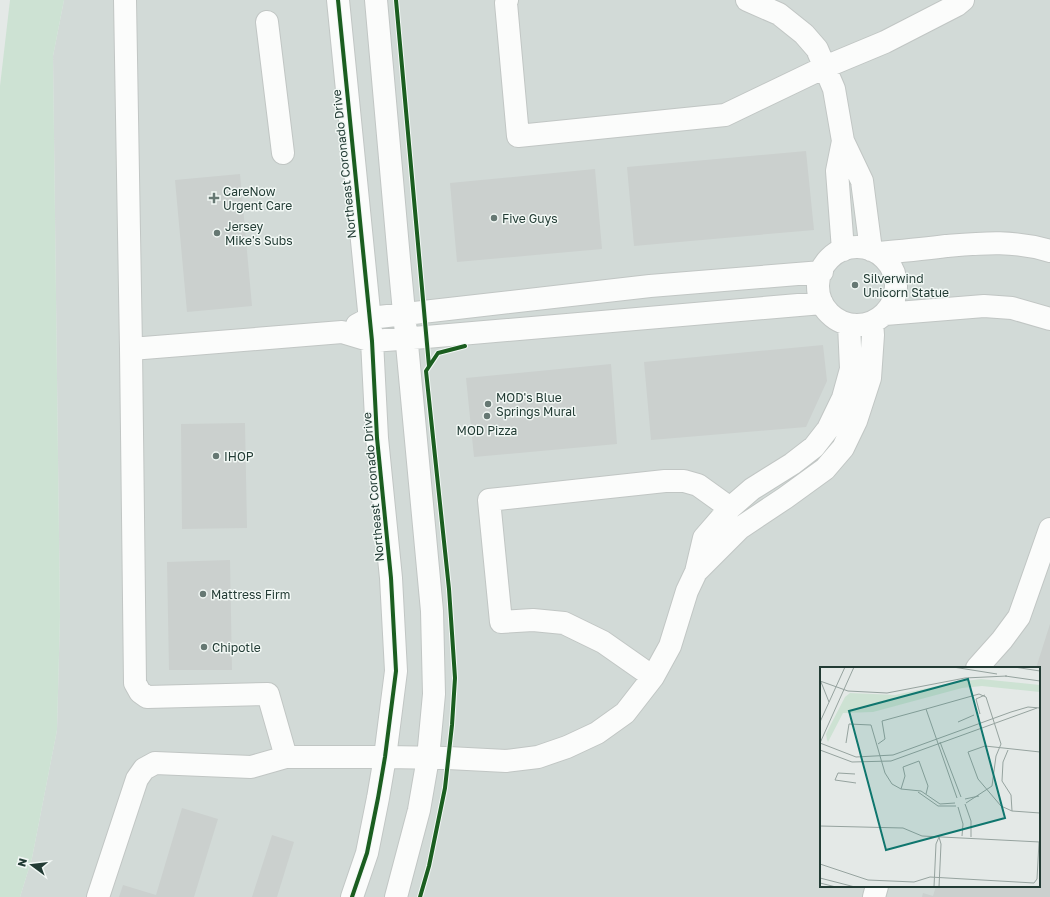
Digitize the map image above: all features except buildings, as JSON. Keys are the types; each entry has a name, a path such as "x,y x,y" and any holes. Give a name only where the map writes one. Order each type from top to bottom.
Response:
{"street":[{"path":"126,0 135,683 140,692 147,696 268,694 286,756"},
{"name":"Northeast Coronado Drive","path":"338,0 372,341 377,438 391,578 396,671 385,757 367,853 352,897"},
{"path":"376,0 432,611 434,694 428,758 419,810 396,897"},
{"path":"507,0 506,3 518,136 725,114 825,67 885,42 957,5 963,0"},
{"path":"696,572 740,528 825,469 843,448 856,421 870,378 873,335 879,318 890,308 895,297 896,286 895,275 890,265 875,251 862,181 843,141 834,89 817,49 804,34 779,14 747,0"},
{"path":"267,22 283,153"},
{"path":"843,141 837,171 843,250"},
{"path":"1050,251 1038,247 1008,243 983,243 875,251 857,247 843,250 834,255 827,262 819,282 819,292 822,303 838,320 849,324 861,325 879,318 984,306 1012,308 1050,319"},
{"path":"342,332 370,318 650,286 822,272"},
{"path":"131,349 342,332 372,341 407,339 822,303"},
{"path":"98,897 137,779 144,769 155,763 251,767 286,756 385,757 506,761 538,757 567,747 597,733 625,713 653,677 670,646 687,591 696,572 704,538 730,508 752,489 792,464 814,447 828,429 843,398 851,369 849,324"},
{"path":"653,677 602,642 564,623 533,620 501,622 489,500 665,481 684,481 698,485 730,508"},
{"path":"978,667 1002,640 1019,617 1050,529"},
{"path":"874,897 877,887"}],"shaded area":[{"path":"64,0 1050,0 1050,897 20,897 32,858 57,730 60,616 53,56"}],"green space":[{"path":"10,0 64,0 53,56 60,616 57,730 32,858 20,897 0,897 0,86"}],"cycle path":[{"path":"338,0 372,341 377,438 391,578 396,671 378,798 367,853 352,897"},
{"path":"396,0 429,366"},
{"path":"420,897 429,866 445,788 452,725 455,678 449,589 426,371 438,353 465,346"}],"place":[{"name":"CareNow Urgent Care","path":"214,198"},
{"name":"Five Guys","path":"494,218"},
{"name":"Jersey Mike's Subs","path":"217,233"},
{"name":"Silverwind Unicorn Statue","path":"855,285"},
{"name":"MOD's Blue Springs Mural","path":"488,404"},
{"name":"MOD Pizza","path":"487,416"},
{"name":"IHOP","path":"216,456"},
{"name":"Mattress Firm","path":"203,594"},
{"name":"Chipotle","path":"204,647"}]}
